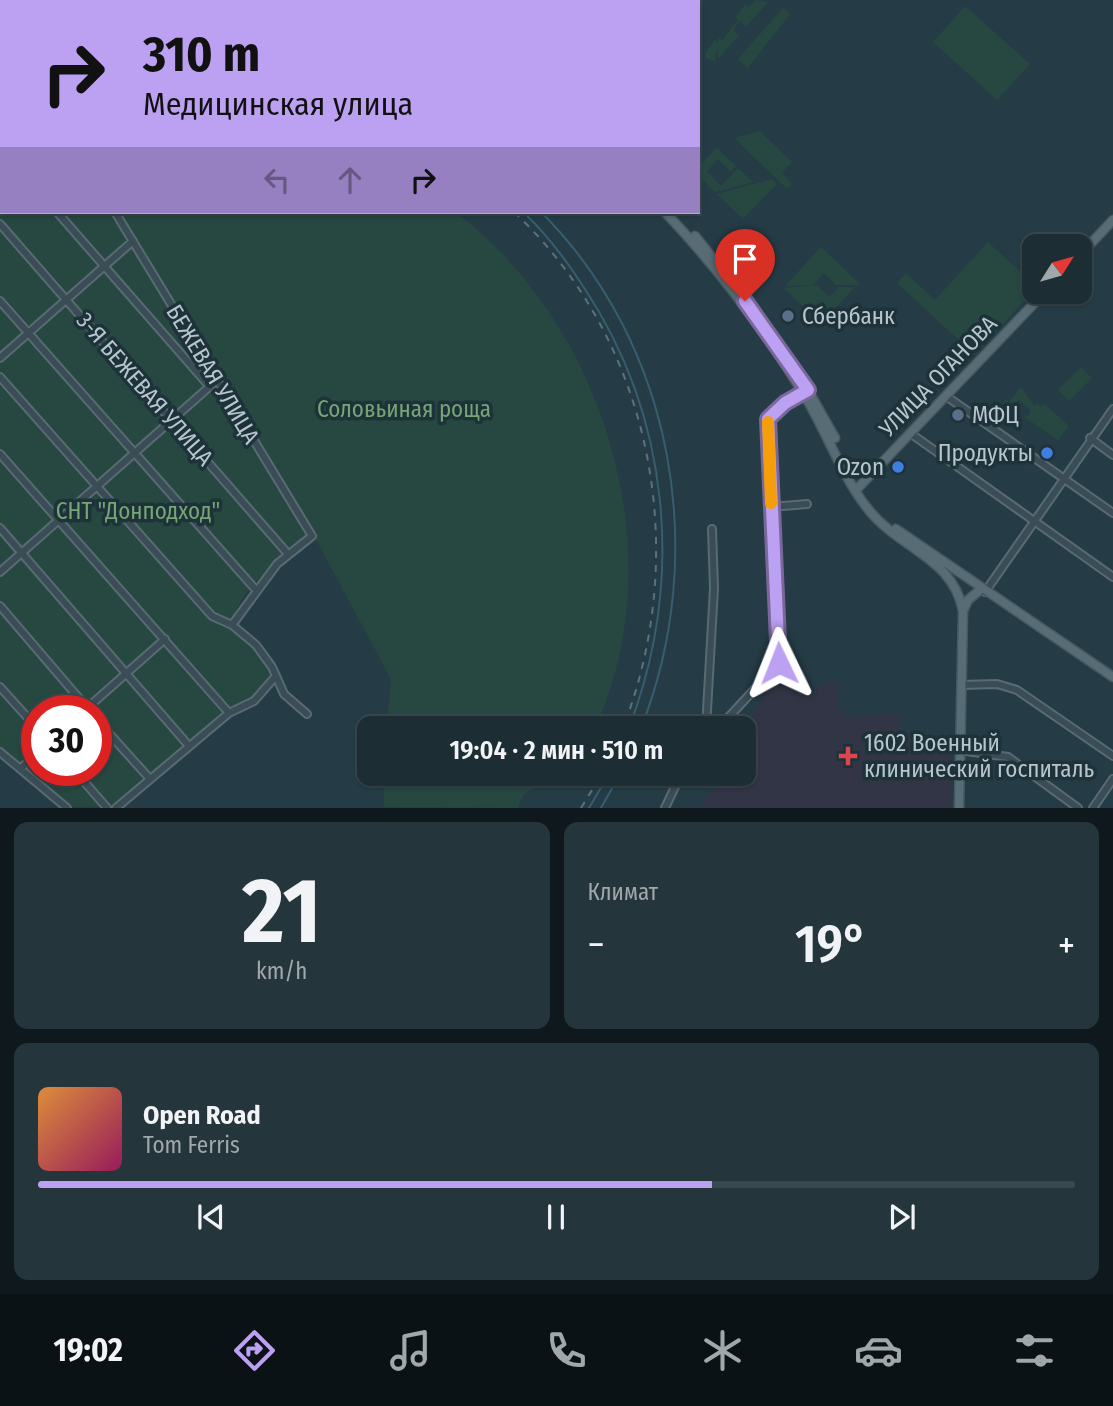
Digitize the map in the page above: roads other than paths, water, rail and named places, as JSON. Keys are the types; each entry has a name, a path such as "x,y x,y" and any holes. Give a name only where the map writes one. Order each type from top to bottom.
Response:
{"main road":[{"path":"666,214 720,276 805,391"},
{"path":"674,214 718,264 805,391 858,488 881,523 941,569 958,591 963,611 959,807"},
{"path":"1092,242 1113,220"},
{"name":"УЛИЦА ОГАНОВА","path":"858,488 1034,304"},
{"path":"858,488 890,524 1113,677"},
{"path":"963,611 968,600 983,590"}],"street":[{"path":"59,214 210,387"},
{"name":"БЕЖЕВАЯ УЛИЦА","path":"115,214 312,536 288,555"},
{"name":"3-Я БЕЖЕВАЯ УЛИЦА","path":"0,224 288,555"},
{"path":"0,358 133,241"},
{"path":"0,301 256,590"},
{"path":"0,377 212,616 232,625 256,645 284,694 307,714"},
{"path":"0,572 217,380"},
{"path":"730,716 779,663 768,419 805,391"},
{"path":"946,396 1113,513"},
{"path":"983,590 1113,409"},
{"path":"910,433 1113,577"},
{"path":"1090,438 1113,455"},
{"path":"0,454 229,713"},
{"path":"771,507 807,504"},
{"path":"0,528 189,746"},
{"path":"707,716 714,588 712,529"},
{"path":"232,625 256,590 288,555"},
{"path":"0,607 74,695"},
{"path":"102,695 165,639"},
{"path":"116,807 229,713 254,701 275,677"},
{"path":"961,685 997,684 1017,690 1113,756"},
{"path":"0,687 21,710"},
{"path":"112,737 150,779"},
{"path":"960,750 1008,757 1078,807"},
{"path":"0,752 67,807"},
{"path":"1093,807 1113,779"},
{"path":"88,786 107,807"},
{"path":"665,807 675,786"}],"waterway":[{"path":"525,214 570,266 613,337 635,390 651,445 660,501 662,558 658,615 647,672 633,716"},
{"path":"543,214 586,265 622,324 649,388 667,455 675,523 673,593 662,661 645,716"},
{"path":"589,808 602,786"},
{"path":"601,808 613,786"}],"railway":[{"path":"516,214 562,265 600,323 628,387 646,453 655,522 654,592 644,661 627,716"},
{"path":"581,808 595,786"}],"place":[{"name":"Сбербанк","path":"788,316"},
{"name":"МФЦ","path":"958,415"},
{"name":"Продукты","path":"1047,453"},
{"name":"Ozon","path":"898,467"},
{"name":"1602 Военный клинический госпиталь","path":"848,756"}],"park label":[{"name":"Соловьиная роща","path":"404,409"},
{"name":"СНТ \"Донподход\"","path":"138,511"}]}
